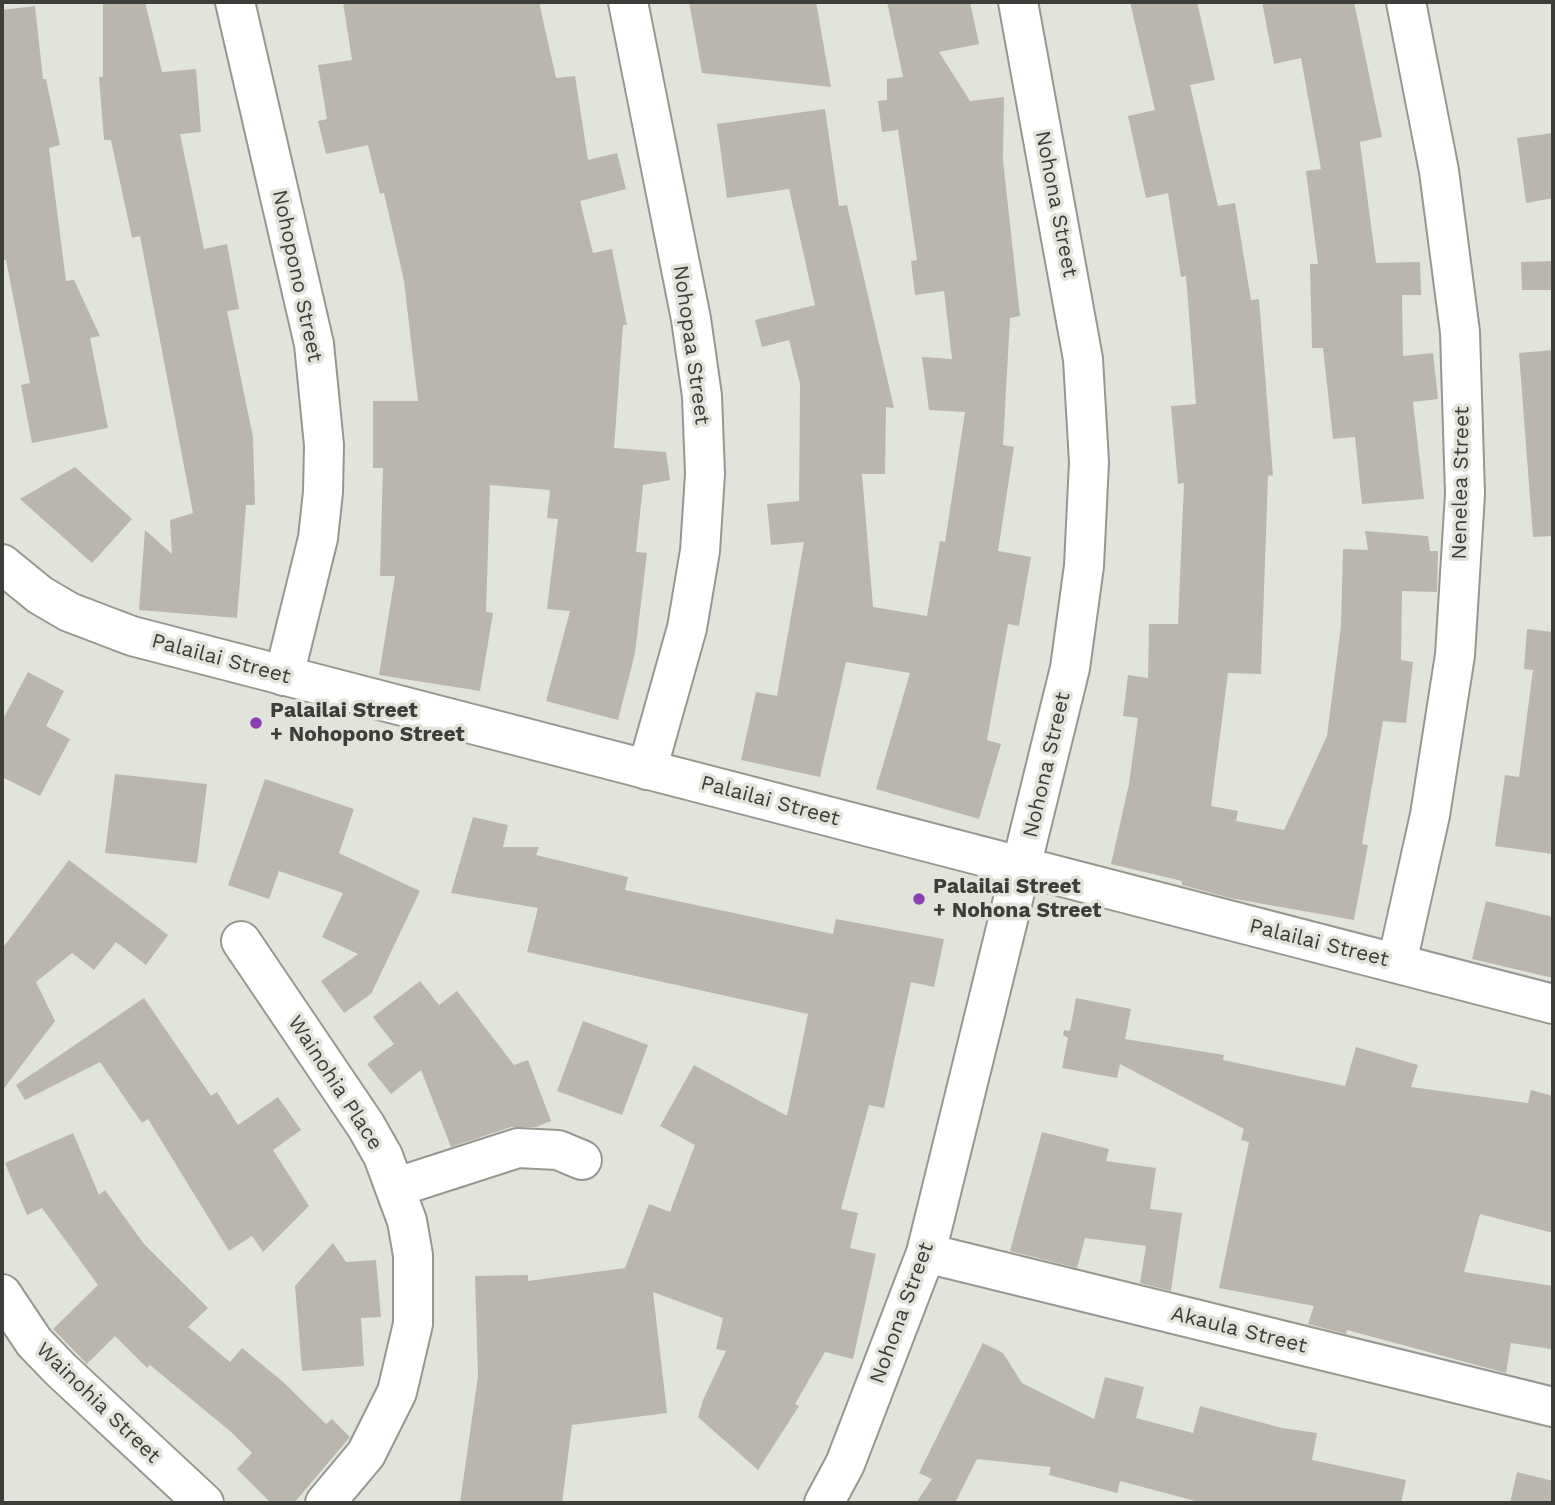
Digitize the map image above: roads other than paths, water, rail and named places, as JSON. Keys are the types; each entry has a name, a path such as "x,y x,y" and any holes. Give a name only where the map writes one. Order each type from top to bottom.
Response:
{"street":[{"name":"Nohopono Street","path":"235,2 314,344 324,445 318,538 284,676"},
{"name":"Nohopaa Street","path":"628,2 691,319 702,396 705,474 700,551 687,628 647,770"},
{"name":"Nohona Street","path":"824,1503 850,1451 926,1253 1070,668 1084,566 1089,462 1083,359 1018,2"},
{"name":"Nenelea Street","path":"1397,963 1430,815 1455,655 1465,494 1460,332 1439,171 1406,2"},
{"name":"Palailai Street","path":"2,564 40,595 100,626 1553,1004"},
{"name":"Wainohia Place","path":"241,942 366,1126 397,1187 413,1255 414,1301 407,1358 397,1392 366,1454 326,1503"},
{"path":"397,1187 518,1148 558,1150 582,1160"},
{"name":"Akaula Street","path":"926,1253 1553,1407"},
{"name":"Wainohia Street","path":"2,1294 34,1342 60,1369 204,1503"}],"place":[{"name":"Palailai Street + Nohopono Street","path":"256,723"},
{"name":"Palailai Street + Nohona Street","path":"919,899"}]}
